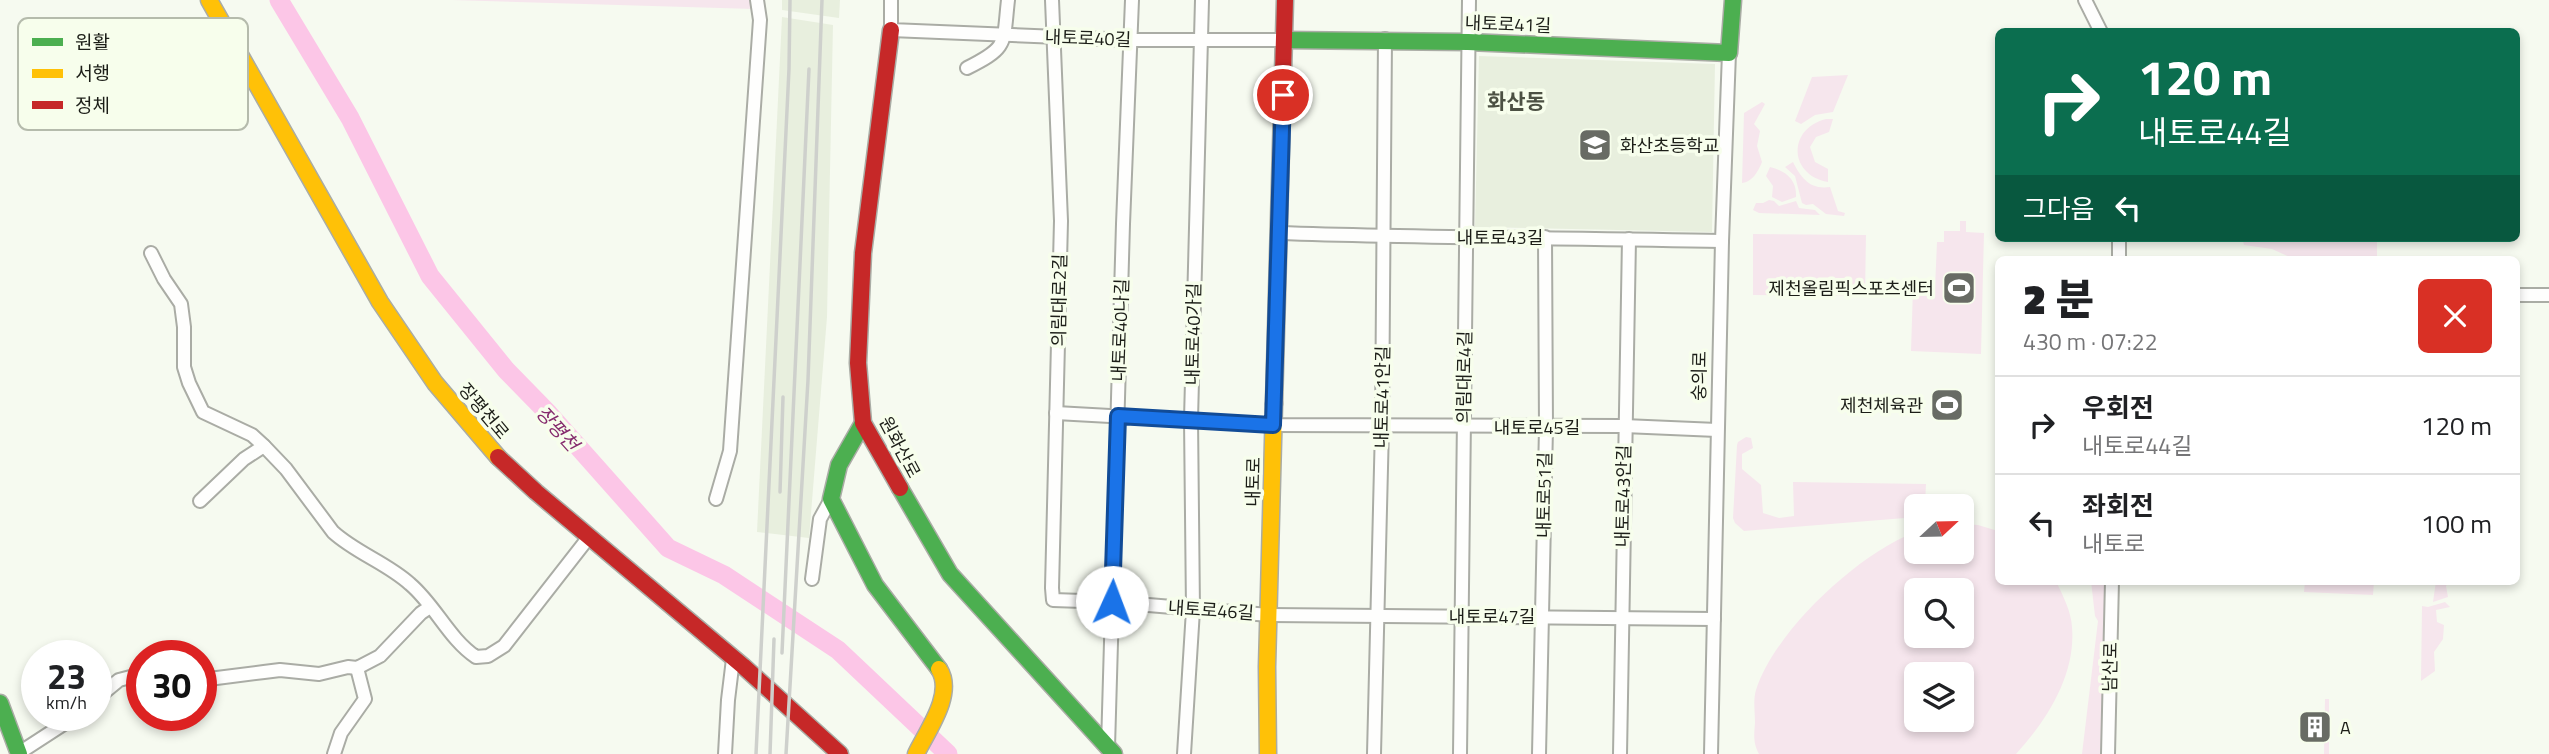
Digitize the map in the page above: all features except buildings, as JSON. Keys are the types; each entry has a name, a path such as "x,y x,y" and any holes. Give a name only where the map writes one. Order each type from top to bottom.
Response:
{"street":[{"name":"장평천로","path":"209,0 219,18"},
{"path":"716,499 730,451 760,20 757,0"},
{"name":"원화산로","path":"891,0 891,30 863,253 858,363 863,423 950,574 1111,751"},
{"path":"967,68 997,51 1004,35 1008,0"},
{"name":"의림대로2길","path":"1052,0 1061,221 1053,600"},
{"name":"내토로40나길","path":"1111,751 1112,602 1132,0"},
{"name":"내토로40가길","path":"1184,754 1193,610 1191,419 1202,0"},
{"name":"내토로","path":"1268,754 1266,690 1285,0"},
{"name":"의림대로4길","path":"1460,754 1469,0"},
{"name":"숭의로","path":"1711,754 1721,241 1733,0"},
{"path":"2085,0 2099,28"},
{"name":"내토로40길","path":"891,30 1052,38 1284,40"},
{"name":"내토로41안길","path":"1374,754 1385,237 1385,39"},
{"name":"내토로41길","path":"1284,40 1468,41 1729,53"},
{"name":"장평천로","path":"248,68 406,343 436,384 499,459 840,754"},
{"name":"내토로43길","path":"1278,233 1721,241"},
{"name":"내토로51길","path":"1539,754 1546,428 1545,237"},
{"name":"내토로43안길","path":"1620,754 1629,239"},
{"path":"151,253 160,273 181,304 184,367 198,404 207,416 230,423 252,435 286,469 342,540 412,585 471,654 482,658 496,652 514,636 589,537"},
{"path":"2520,295 2549,296"},
{"name":"내토로45길","path":"1056,413 1273,425 1463,428 1624,426 1717,430"},
{"path":"812,579 820,519 831,499 839,465 863,423"},
{"path":"200,501 244,458 264,446"},
{"path":"831,499 875,585 942,673 944,695 916,754"},
{"name":"남산로","path":"2108,754 2112,585"},
{"name":"내토로46길","path":"1053,600 1269,615"},
{"path":"217,678 280,670 318,674 348,667 357,668 380,656 430,607"},
{"name":"내토로47길","path":"1269,615 1714,619"},
{"path":"726,754 733,659"},
{"path":"334,754 341,733 365,699 357,668"},
{"path":"0,703 19,754 54,731"}],"shaded area":[{"path":"452,0 753,0 754,9"},
{"path":"782,0 840,0 839,18 782,10"},
{"path":"782,17 833,25 827,317 809,538 757,532"},
{"name":"화산초등학교","path":"1479,56 1715,64 1712,232 1475,227"},
{"path":"1848,75 1833,112 1815,115 1801,124 1795,121 1812,77"},
{"path":"1762,102 1765,104 1754,124 1760,131 1757,146 1762,162 1754,176 1742,183 1744,113"},
{"path":"1833,119 1829,132 1816,137 1810,147 1815,162 1828,169 1828,182 1815,178 1806,171 1798,152 1799,141 1804,132 1813,124"},
{"path":"1793,162 1807,182 1817,187 1830,187 1838,211 1845,213 1844,216 1826,214 1813,204 1802,203 1795,176 1785,167"},
{"path":"1770,167 1789,177 1795,186 1796,197 1782,202 1772,197 1773,186 1766,176"},
{"path":"1769,200 1779,206 1796,201 1799,208 1815,210 1820,215 1759,213 1753,210 1756,203"},
{"name":"제천올림픽스포츠센터","path":"1960,221 1966,221 1966,232 1984,233 1981,354 1911,351 1913,288 1935,288 1937,242 1944,242 1944,231 1960,231"},
{"path":"1753,234 1866,235 1865,296 1753,295"},
{"path":"2243,242 2377,242 2377,256 2287,256 2272,249 2244,245"},
{"path":"1746,437 1751,438 1753,448 1742,454 1742,469 1761,485 1763,513 1779,518 1794,516 1793,482 1926,484 1926,494 1904,494 1904,518 1744,531 1733,518 1738,442"},
{"path":"1974,525 1978,525 1995,530 1995,585 2058,585 2070,615 2072,645 2064,679 2048,712 2016,754 1759,754 1754,739 1754,702 1766,667 1799,620 1821,598 1844,577 1904,538 1904,564 1974,564"},
{"path":"2091,585 2106,585 2102,754 2082,754 2098,621"},
{"path":"2305,585 2374,585 2373,595 2304,592"},
{"path":"2435,585 2447,585 2448,597 2433,602"},
{"path":"2445,602 2450,607 2436,610 2437,622 2444,625 2443,639 2434,652 2435,671 2421,681 2422,606"},
{"path":"2325,699 2329,699 2329,754 2324,754"}],"waterway":[{"name":"장평천","path":"279,0 350,118 430,276 506,370 549,414 668,548 724,575 838,650 948,754"}],"railway":[{"path":"756,754 789,69 790,0"},
{"path":"786,754 808,380 822,0"},
{"path":"782,653 809,69"},
{"path":"780,492 783,397"},
{"path":"770,754 774,639"}],"traffic: fast":[{"path":"1284,40 1468,42 1729,53 1733,0"},
{"path":"863,423 839,465 831,499 875,585 939,669"},
{"path":"900,488 950,574 1114,754"},
{"path":"0,703 19,754"}],"traffic: slow":[{"path":"209,0 219,18"},
{"path":"248,69 380,302 435,383 498,457"},
{"path":"1268,754 1267,667 1274,404"},
{"path":"916,754 942,701 943,679 939,669"}],"traffic: jam":[{"path":"1274,404 1285,0"},
{"path":"891,30 863,253 858,363 863,423 900,488"},
{"path":"498,457 743,666 840,754"}],"place":[{"name":"화산초등학교","path":"1595,145"},
{"name":"제천올림픽스포츠센터","path":"1959,288"},
{"name":"제천체육관","path":"1947,405"},
{"name":"A","path":"2315,727"}],"district":[{"name":"화산동","path":"1516,101"}],"route":[{"path":"1112,602 1118,416 1273,425 1283,95"}]}
